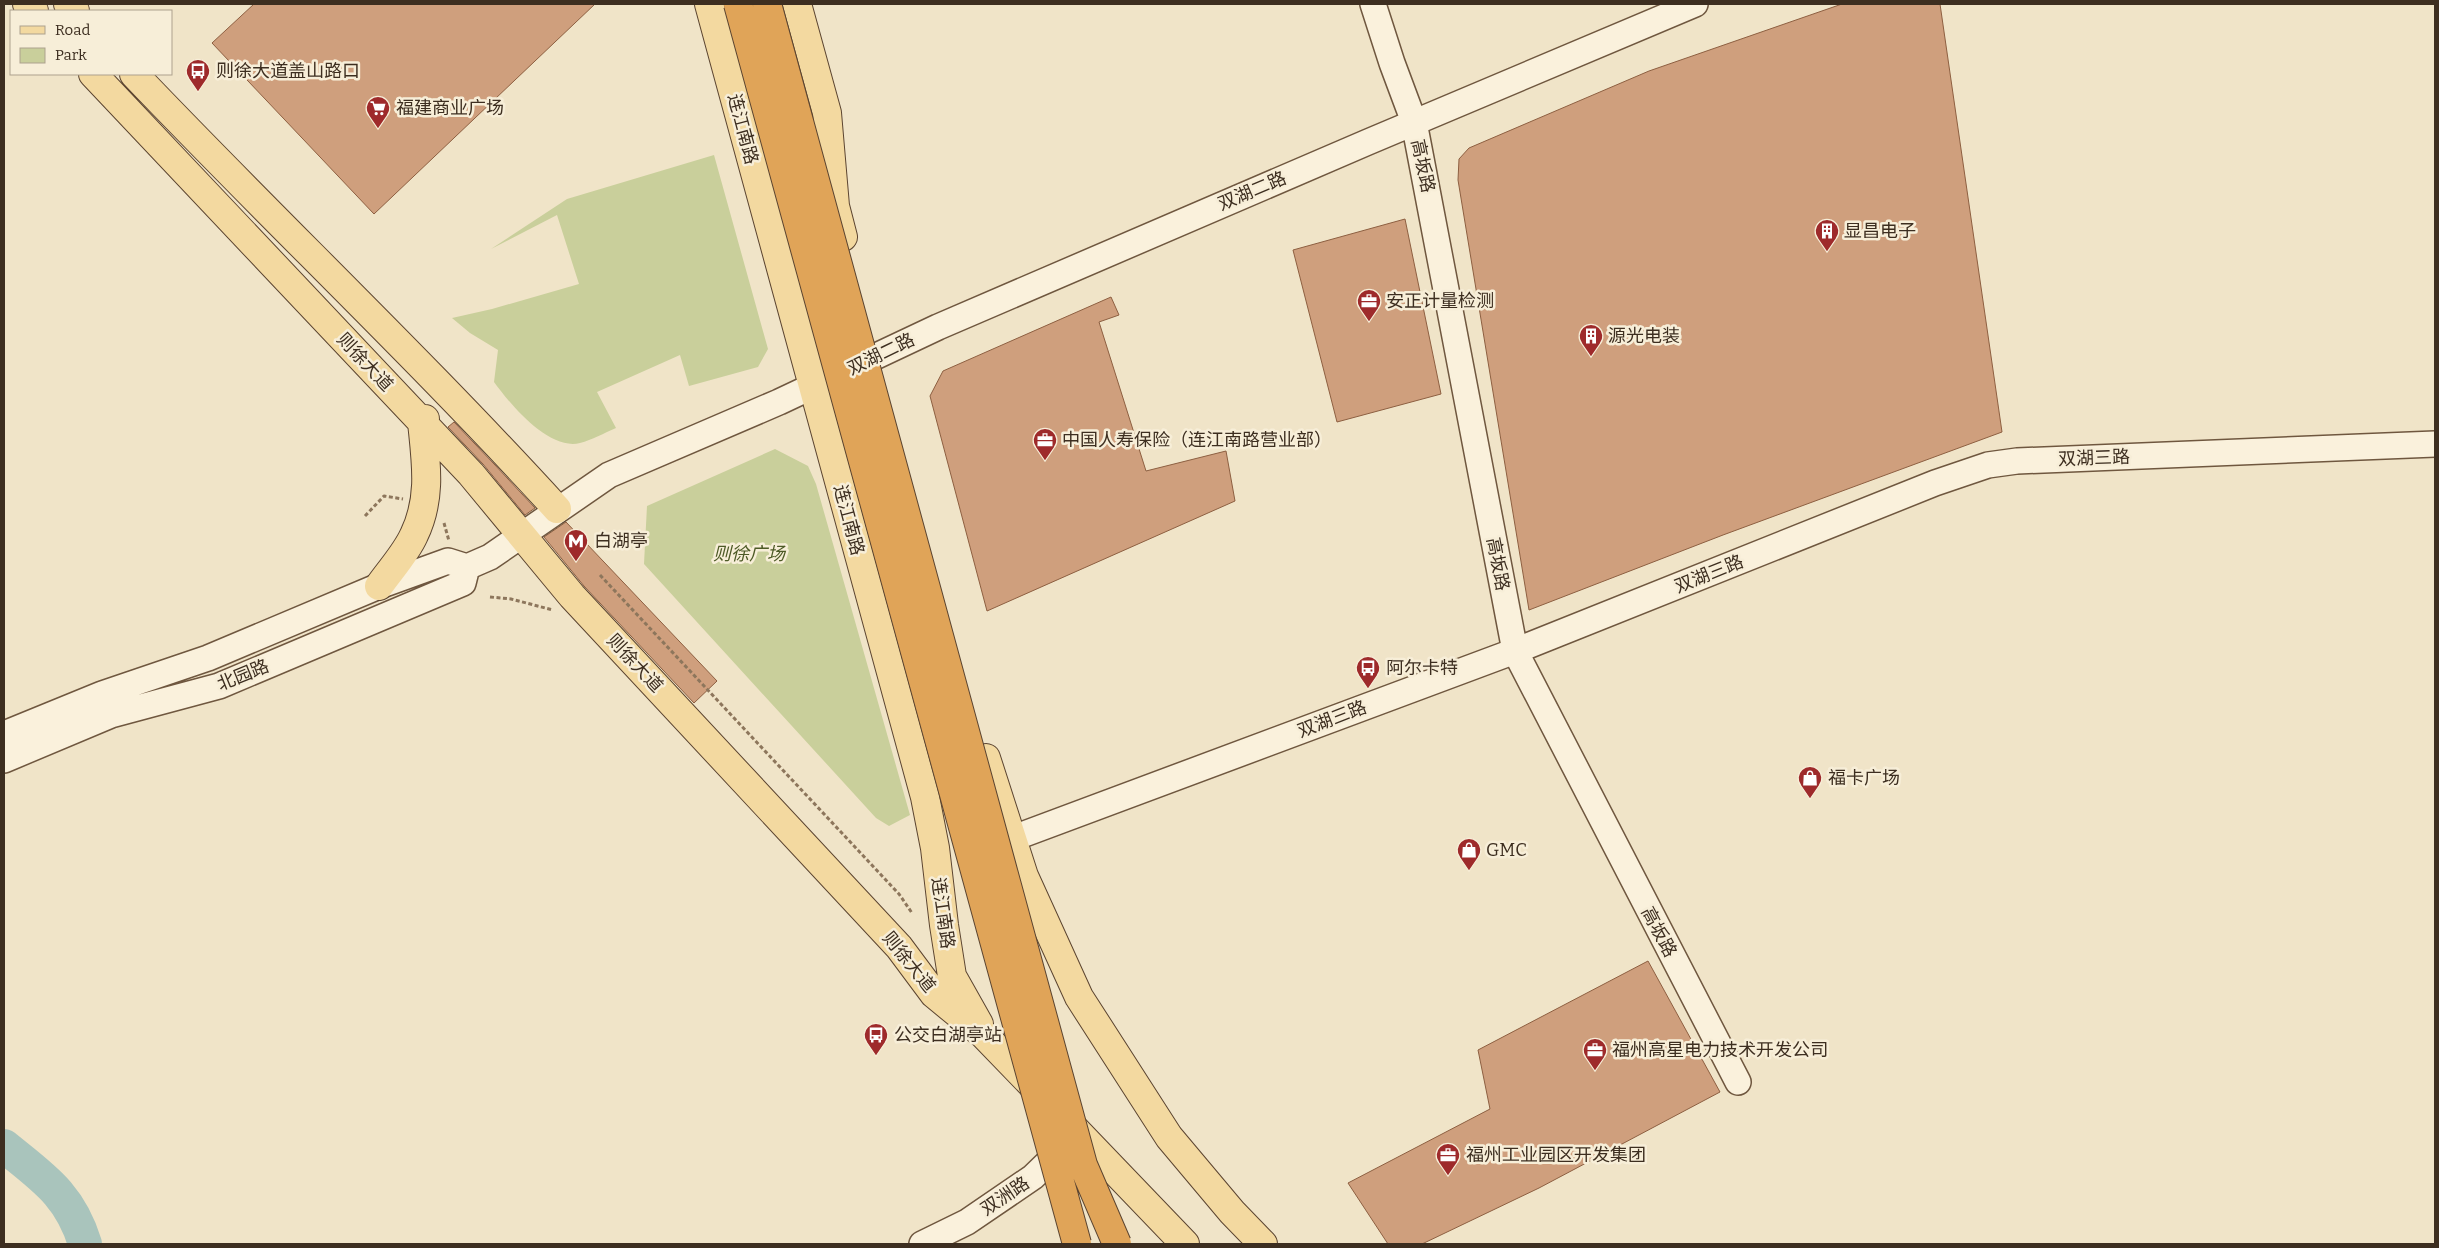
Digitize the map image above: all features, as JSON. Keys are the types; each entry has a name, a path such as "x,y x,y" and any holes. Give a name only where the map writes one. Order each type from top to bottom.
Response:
{"highway":[{"path":"738,4 1077,1244"},
{"path":"767,4 1083,1165 1117,1244"}],"main road":[{"name":"连江南路","path":"708,4 925,797 935,848 952,976 984,1035"},
{"path":"796,4 827,113 835,206 875,357 996,792 1011,839 1040,916 1079,997 1169,1137 1232,1212 1264,1244"},
{"name":"则徐大道","path":"94,75 471,474 572,596 899,947 934,994 984,1035 1185,1244"},
{"name":"则徐大道","path":"135,75 221,165 449,395 557,509"},
{"path":"379,586 414,537 425,502 428,478 422,422 449,395"}],"street":[{"name":"高坂路","path":"1373,4 1414,122 1515,651 1738,1082"},
{"name":"双湖二路","path":"557,509 609,475 813,386 930,331 1414,122 1695,4"},
{"name":"双湖三路","path":"1011,839 1515,651 1928,486 1988,465 2017,461 2435,444"},
{"path":"467,567 490,557 557,509"},
{"name":"北园路","path":"4,734 102,694 208,658 379,586 448,560 467,567 463,583 219,686 112,714 4,760"},
{"path":"379,586 391,613"},
{"name":"双洲路","path":"922,1244 967,1222 1033,1177 1078,1133"}],"path":[{"path":"365,516 384,496 404,499"},
{"path":"600,575 899,894 912,913"},
{"path":"490,597 511,599 553,610"}],"green space":[{"path":"714,155 768,349 758,367 689,386 680,355 597,392 616,428 580,443 568,444 543,433 520,413 494,382 498,350 470,333 452,318 492,309 579,284 557,215 491,249 567,199"},
{"name":"则徐广场","path":"775,449 808,466 816,484 910,815 889,826 876,818 644,564 647,506"}],"building":[{"name":"福建商业广场","path":"254,4 595,4 374,214 212,43"},
{"path":"1842,4 1940,4 2002,432 1723,535 1529,610 1458,180 1459,159 1469,148 1649,71"},
{"name":"安正计量检测","path":"1405,219 1441,394 1337,422 1293,250"},
{"name":"中国人寿保险（连江南路营业部）","path":"1111,297 1119,315 1099,322 1146,471 1226,451 1235,501 987,611 930,396 943,371"},
{"path":"454,422 535,508 525,515 483,464 448,427"},
{"path":"566,522 717,681 694,703 584,586 544,537"},
{"name":"福州高星电力技术开发公司","path":"1648,961 1720,1092 1539,1188 1422,1244 1388,1244 1348,1183 1490,1109 1478,1050"}],"waterway":[{"path":"4,1146 42,1177 63,1199 79,1227 85,1244"}],"place":[{"name":"则徐大道盖山路口","path":"198,92"},
{"name":"福建商业广场","path":"378,129"},
{"name":"显昌电子","path":"1827,252"},
{"name":"安正计量检测","path":"1369,322"},
{"name":"源光电装","path":"1591,357"},
{"name":"中国人寿保险（连江南路营业部）","path":"1045,461"},
{"name":"白湖亭","path":"576,562"},
{"name":"阿尔卡特","path":"1368,689"},
{"name":"福卡广场","path":"1810,799"},
{"name":"GMC","path":"1469,871"},
{"name":"公交白湖亭站","path":"876,1056"},
{"name":"福州高星电力技术开发公司","path":"1595,1071"},
{"name":"福州工业园区开发集团","path":"1448,1176"}]}
